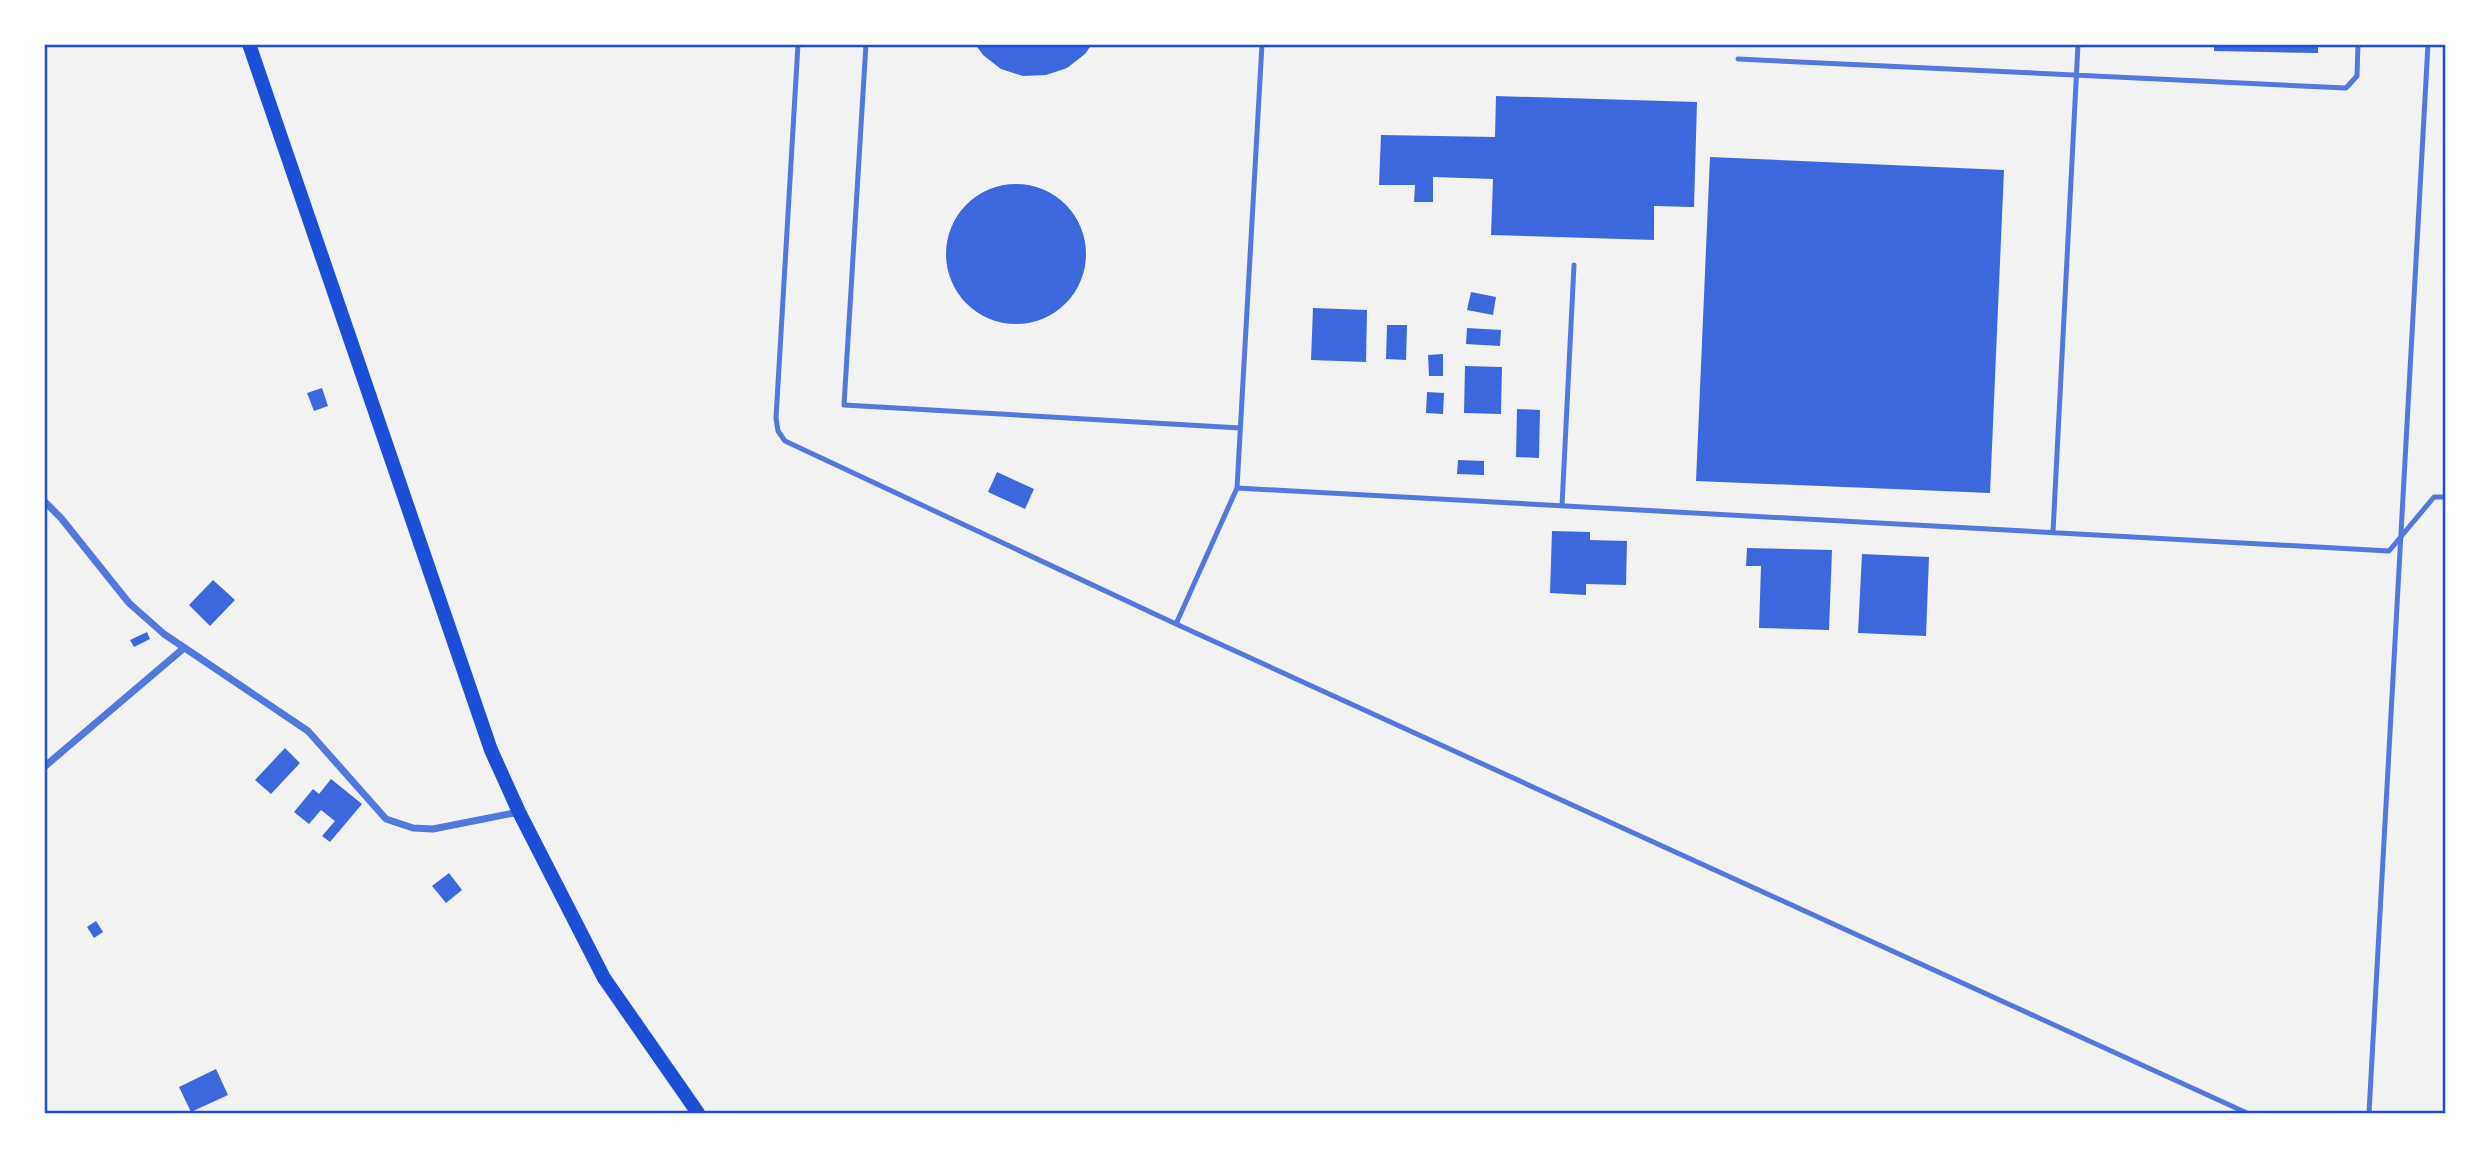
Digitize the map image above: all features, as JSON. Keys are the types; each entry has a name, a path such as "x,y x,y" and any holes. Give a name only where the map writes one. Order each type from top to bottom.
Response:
{"main road":[{"path":"248,44 491,750 519,812 604,978 698,1113"}],"street":[{"path":"44,501 129,603 164,634 308,731 386,818 412,828 433,829 519,812"},
{"path":"44,767 184,648"}],"lane":[{"path":"798,44 776,397 778,431 785,441 1176,624 2247,1113"},
{"path":"866,44 845,405 1240,428"},
{"path":"1176,624 1237,488 1262,44"},
{"path":"2053,532 2078,44"},
{"path":"1738,59 2346,89 2357,76 2358,44"},
{"path":"2369,1113 2428,44"},
{"path":"1562,506 1574,265"},
{"path":"1237,488 2389,551 2434,497 2445,497"}],"building":[{"path":"975,44 1092,44 1085,54 1067,68 1046,75 1023,76 1001,69 983,55"},
{"path":"2214,44 2318,44 2318,53 2214,51"},
{"path":"1496,96 1697,102 1694,207 1654,206 1654,240 1491,235 1493,179 1433,177 1433,202 1414,202 1415,185 1379,185 1381,135 1495,137"},
{"path":"1710,157 2004,170 1990,493 1696,481"},
{"path":"1016,184 1043,190 1065,205 1080,227 1086,254 1080,281 1065,303 1043,318 1016,324 989,318 967,303 952,281 946,254 952,227 967,205 989,190"},
{"path":"1471,292 1496,297 1493,315 1467,310"},
{"path":"1313,308 1367,310 1366,362 1311,360"},
{"path":"1387,325 1407,325 1406,360 1386,359"},
{"path":"1467,328 1501,330 1500,346 1466,344"},
{"path":"1443,354 1443,376 1429,376 1428,355"},
{"path":"1465,366 1502,367 1501,414 1464,413"},
{"path":"322,388 328,406 314,411 307,393"},
{"path":"1427,392 1444,393 1443,414 1426,413"},
{"path":"1517,409 1540,410 1539,458 1516,457"},
{"path":"1458,460 1484,461 1484,475 1457,474"},
{"path":"997,472 1034,489 1025,509 988,492"},
{"path":"1552,531 1590,532 1590,540 1627,541 1626,585 1586,584 1586,595 1550,593"},
{"path":"1747,548 1832,550 1829,630 1759,628 1761,566 1746,566"},
{"path":"1862,554 1929,557 1926,636 1858,633"},
{"path":"213,580 235,600 210,626 189,605"},
{"path":"147,632 150,639 134,647 130,640"},
{"path":"285,748 300,763 271,794 255,780"},
{"path":"331,779 362,804 330,842 322,836 335,821 321,810 309,824 294,812 313,789 319,794"},
{"path":"449,873 462,890 446,903 432,886"},
{"path":"96,921 103,932 94,938 87,927"},
{"path":"216,1069 228,1095 191,1112 179,1087"}]}
